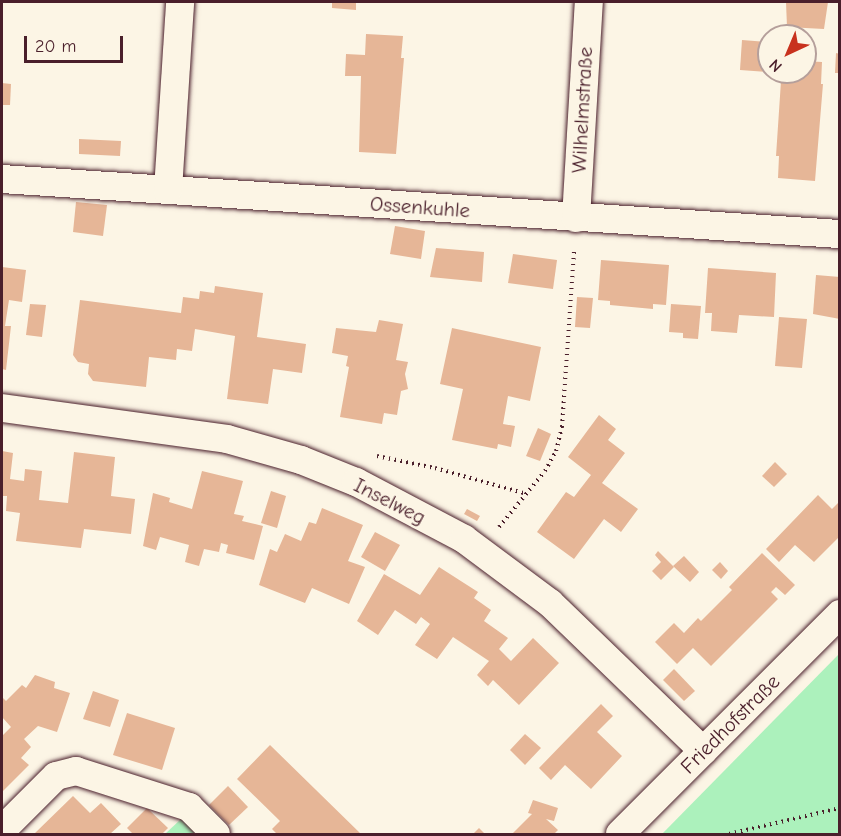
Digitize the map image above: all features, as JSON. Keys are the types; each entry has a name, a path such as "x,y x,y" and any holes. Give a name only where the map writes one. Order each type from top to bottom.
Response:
{"street":[{"path":"168,190 180,2"},
{"name":"Wilhelmstraße","path":"576,218 589,2"},
{"name":"Ossenkuhle","path":"2,179 840,234"},
{"name":"Inselweg","path":"2,408 227,439 301,460 357,482 464,539 550,603 703,751"},
{"name":"Friedhofstraße","path":"620,834 840,614"},
{"path":"2,831 56,776 76,771 189,807 216,834"}],"path":[{"path":"480,551 545,471 556,451 562,427 576,218"},
{"path":"369,454 435,468 527,494"},
{"path":"729,834 840,808"}],"green space":[{"path":"839,654 839,834 662,834"},
{"path":"181,819 196,834 165,834"}],"building":[{"path":"332,2 356,2 356,10 332,8"},
{"path":"786,2 828,2 824,29 817,29 817,24 787,24"},
{"path":"366,34 403,36 401,58 404,58 396,154 359,152 361,76 345,76 346,54 365,55"},
{"path":"742,40 757,41 757,71 740,70"},
{"path":"836,53 840,54 840,73 835,73"},
{"path":"817,62 822,62 821,84 823,84 815,181 778,178 779,156 776,156 781,84 817,84"},
{"path":"2,83 11,84 10,105 2,105"},
{"path":"79,139 121,141 120,156 79,154"},
{"path":"76,202 107,205 103,236 73,232"},
{"path":"395,226 425,231 421,259 390,254"},
{"path":"436,248 484,252 482,282 430,277"},
{"path":"513,254 557,260 553,289 508,283"},
{"path":"601,260 669,265 666,305 653,304 653,309 610,305 610,301 598,300"},
{"path":"2,267 26,270 22,302 9,300 5,326 11,326 6,370 2,369"},
{"path":"708,268 776,273 774,317 739,315 737,333 711,331 712,313 705,313"},
{"path":"816,275 840,277 840,319 813,314"},
{"path":"215,286 263,293 257,337 306,344 302,373 273,369 268,404 227,399 235,336 195,329 192,351 177,349 176,360 149,357 146,387 93,381 88,374 89,364 78,362 73,355 80,300 181,313 183,297 199,299 200,291 214,293"},
{"path":"577,297 593,298 590,328 575,327"},
{"path":"30,304 46,305 42,337 26,335"},
{"path":"671,304 701,306 698,339 683,338 683,333 669,332"},
{"path":"779,317 807,319 802,368 775,366"},
{"path":"379,320 403,324 396,360 408,362 405,374 408,389 401,391 397,415 384,413 382,424 340,417 349,367 346,366 348,356 332,353 336,328 376,332"},
{"path":"452,328 541,347 530,401 508,396 503,424 515,426 511,447 498,444 497,449 452,440 463,389 440,384"},
{"path":"599,415 616,429 608,440 625,453 602,483 638,509 621,532 604,519 574,559 537,532 566,492 574,497 591,475 568,457"},
{"path":"538,428 551,434 540,461 526,456"},
{"path":"2,451 13,453 10,479 24,481 25,469 42,471 39,500 68,503 74,452 115,457 111,496 135,499 131,534 84,529 81,548 16,541 20,513 6,511 7,496 2,496"},
{"path":"775,462 787,474 774,487 762,476"},
{"path":"202,471 243,481 234,514 244,516 242,521 263,526 254,560 226,553 228,545 221,543 219,552 204,549 199,566 185,562 189,545 160,537 156,550 143,546 153,493 170,498 169,502 192,509"},
{"path":"271,491 286,496 277,528 261,523"},
{"path":"818,495 832,509 840,501 840,536 814,562 795,545 779,562 766,549"},
{"path":"322,508 363,525 348,561 365,567 349,604 312,588 305,603 259,585 270,549 277,552 285,534 301,541 309,522 316,524"},
{"path":"467,509 480,516 477,521 464,514"},
{"path":"375,532 400,545 385,571 361,557"},
{"path":"658,551 674,567 661,580 652,571 661,562 655,555"},
{"path":"762,553 795,585 785,595 776,587 771,592 778,599 711,666 693,648 677,664 655,642 674,623 684,633 698,618 701,621 732,590 729,587"},
{"path":"684,556 699,572 690,582 673,566"},
{"path":"720,562 728,571 721,579 712,570"},
{"path":"439,567 478,592 474,598 491,610 484,621 508,638 499,649 511,661 533,638 559,663 519,705 493,680 488,686 477,675 489,661 453,637 437,659 415,645 430,624 421,617 416,624 395,610 378,635 357,621 384,574 420,595"},
{"path":"674,669 695,691 684,701 663,680"},
{"path":"35,675 55,682 54,688 70,693 57,732 38,726 24,739 31,747 21,758 29,765 2,792 2,736 11,727 2,717 2,697 6,701 22,685 26,688"},
{"path":"93,691 119,700 110,727 83,719"},
{"path":"601,704 613,716 597,732 622,756 591,789 565,765 551,780 539,768"},
{"path":"127,713 175,728 162,770 113,755"},
{"path":"525,734 541,748 525,765 510,750"},
{"path":"270,745 361,834 277,834 272,829 280,821 237,779"},
{"path":"228,786 248,807 229,825 209,805"},
{"path":"73,796 90,813 101,803 121,824 110,834 34,834"},
{"path":"533,800 558,808 554,821 546,819 558,830 554,834 512,834 532,814 528,813"},
{"path":"147,808 168,828 162,834 133,834 127,828"},
{"path":"479,828 485,834 473,834"}]}
